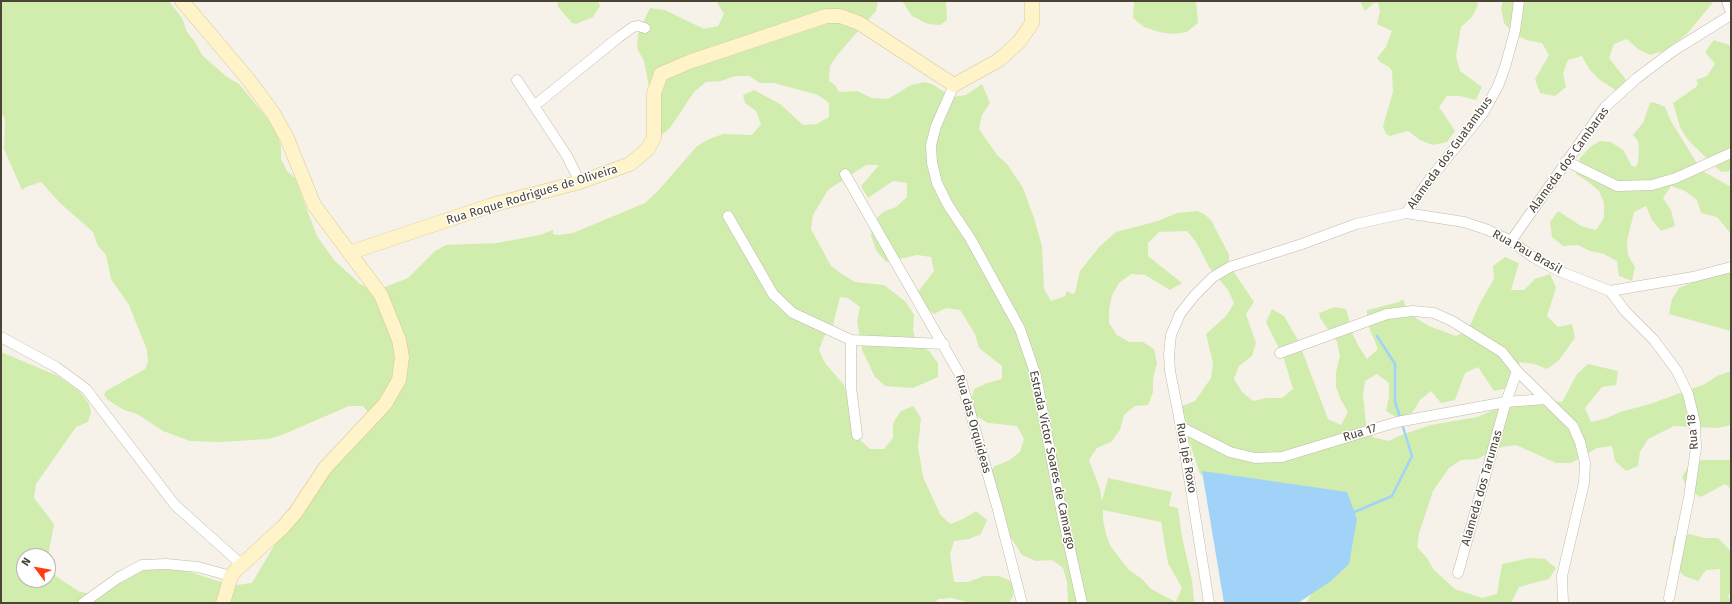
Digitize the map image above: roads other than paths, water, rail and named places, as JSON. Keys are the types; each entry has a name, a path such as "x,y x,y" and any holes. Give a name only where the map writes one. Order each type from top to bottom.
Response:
{"main road":[{"path":"182,1 248,79 273,113 287,138 314,205 381,295 399,340 402,357 399,380 385,404 325,468 291,517 241,564 231,576 223,603"},
{"path":"954,85 999,60 1019,42 1032,23 1032,1"},
{"name":"Rua Roque Rodrigues de Oliveira","path":"349,253 492,205 580,182 630,164 648,149 654,137 654,93 661,74 689,62 826,16 840,16 859,23 954,85"}],"street":[{"name":"Alameda dos Guatambus","path":"1406,213 1430,179 1483,113 1498,86 1515,31 1519,1"},
{"path":"1727,1 1731,12"},
{"name":"Alameda dos Cambaras","path":"1511,241 1605,107 1637,78 1673,51 1731,15"},
{"path":"534,106 633,27 638,26 645,28"},
{"path":"517,80 567,156 580,182"},
{"name":"Estrada Victor Soares de Camargo","path":"954,85 936,126 931,146 937,183 948,205 970,238 1020,329 1036,376 1060,509 1082,603"},
{"path":"1566,161 1617,186 1633,186 1652,185 1676,178 1731,153"},
{"name":"Rua das Orquídeas","path":"845,174 944,344 959,373 1022,603"},
{"name":"Rua Pau Brasil","path":"1180,314 1204,286 1230,267 1302,244 1356,224 1406,213 1464,222 1488,230 1511,241 1533,257 1559,271 1610,291"},
{"path":"728,216 773,294 793,313 851,340 944,344"},
{"path":"1610,291 1693,277 1731,267"},
{"name":"Rua 18","path":"1610,291 1625,311 1654,340 1677,371 1688,394 1695,423 1695,455 1669,598"},
{"path":"1280,352 1388,314 1413,311 1434,313 1476,334 1502,352 1517,371 1573,426 1580,442 1586,463 1584,483 1562,576 1563,603"},
{"name":"Rua Ipê Roxo","path":"1180,314 1171,335 1169,354 1170,371 1181,427 1209,603"},
{"path":"1,337 56,367 86,388 176,505 241,564"},
{"path":"851,340 851,387 857,435"},
{"name":"Alameda dos Tarumas","path":"1458,573 1506,402 1517,371"},
{"name":"Rua 17","path":"1181,427 1230,452 1255,458 1282,457 1397,422 1506,402 1546,399"},
{"path":"83,603 118,578 142,565 166,564 198,566 231,576"}],"water":[{"path":"1202,471 1347,492 1357,519 1349,564 1331,581 1298,603 1224,603"}],"waterway":[{"path":"1377,336 1395,364 1395,402 1401,420"},
{"path":"1352,513 1392,496 1412,456 1402,424"}]}
